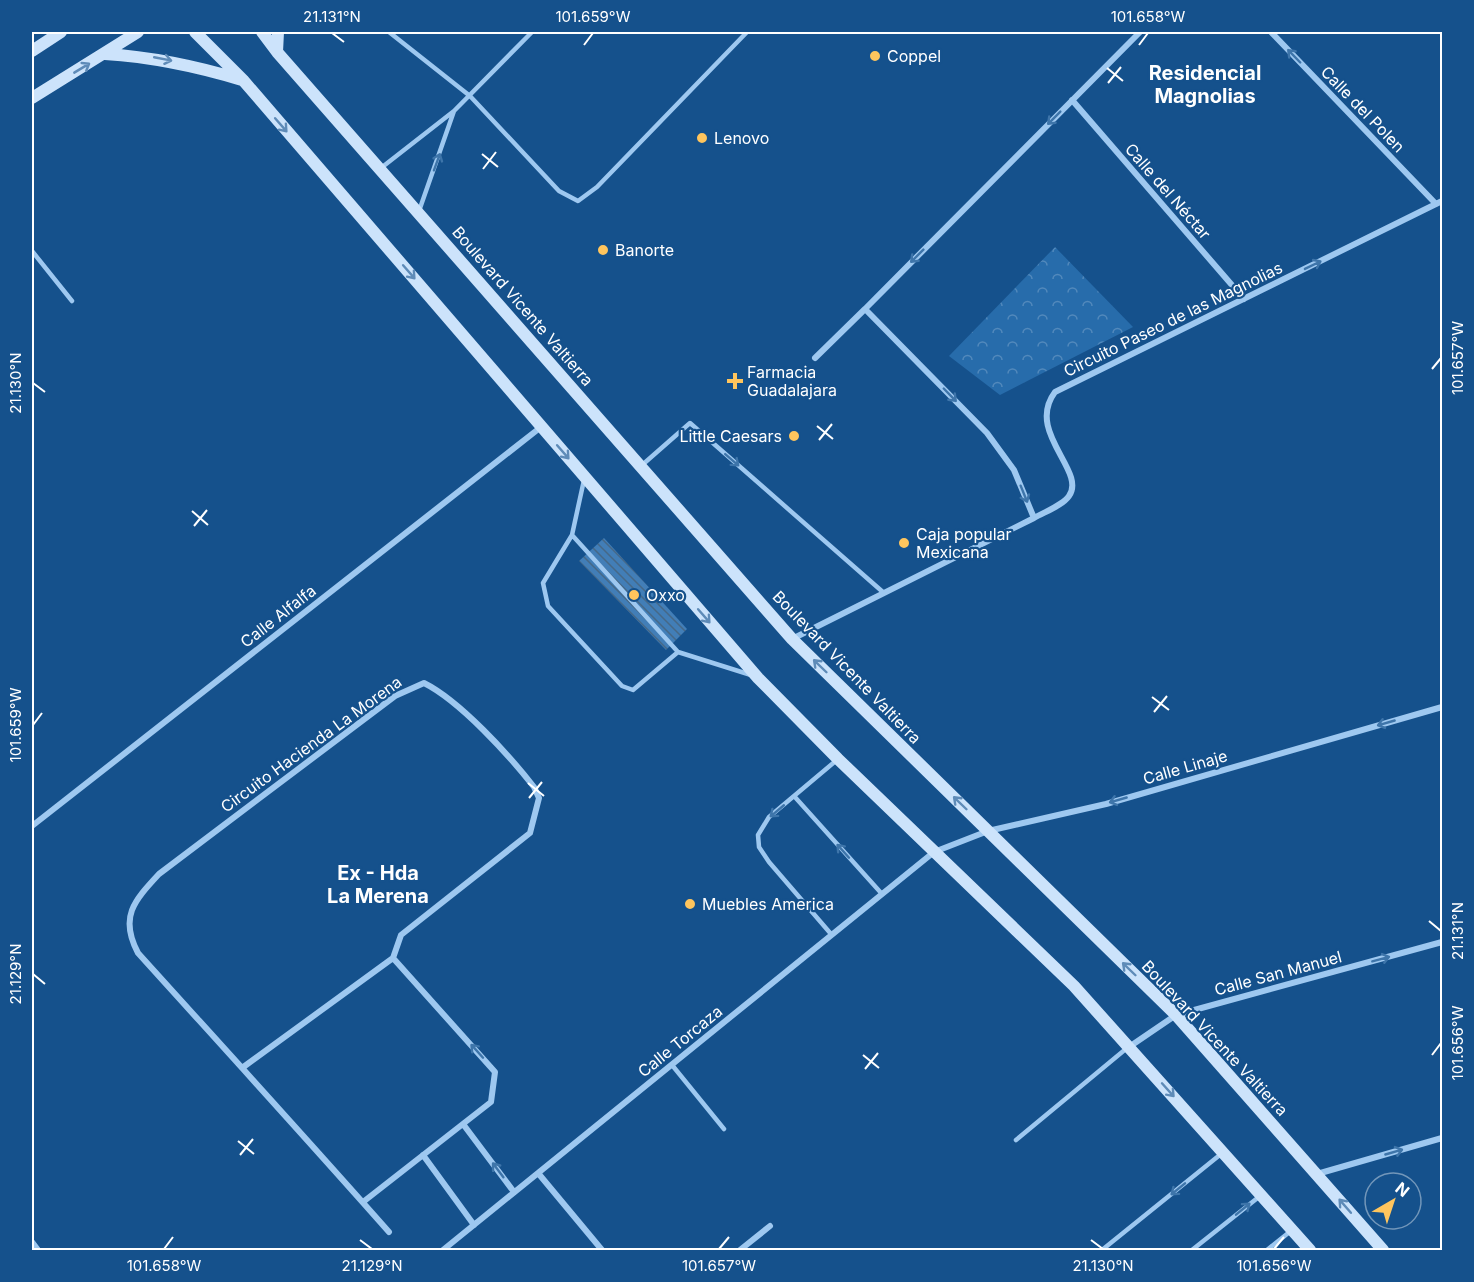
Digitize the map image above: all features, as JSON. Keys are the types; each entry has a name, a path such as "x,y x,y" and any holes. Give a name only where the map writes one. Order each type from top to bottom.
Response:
{"main road":[{"path":"32,51 61,32"},
{"path":"32,98 138,32"},
{"path":"195,32 243,80 758,678 838,759 1074,986 1311,1251"},
{"name":"Boulevard Vicente Valtierra","path":"262,32 277,52 792,639 1176,1015 1383,1251"},
{"path":"277,52 278,32"},
{"path":"105,54 153,57 190,64 243,80"}],"street":[{"path":"815,358 1140,32"},
{"name":"Calle del Polen","path":"1271,32 1439,203"},
{"name":"Calle del Néctar","path":"1072,100 1244,299"},
{"name":"Circuito Paseo de las Magnolias","path":"792,639 1034,518 1062,501 1073,488 1072,479 1048,433 1047,403 1055,392 1439,203"},
{"path":"865,309 987,433 1014,470 1034,518"},
{"name":"Calle Alfalfa","path":"32,826 541,427"},
{"name":"Circuito Hacienda La Morena","path":"242,1068 393,958 401,935 530,833 539,798 527,778 472,720 438,691 423,683 395,696 159,874 140,894 129,914 130,937 138,953 389,1232"},
{"name":"Calle Linaje","path":"934,852 988,831 1106,804 1443,707"},
{"name":"Calle Torcaza","path":"443,1251 934,852"},
{"name":"Calle San Manuel","path":"1130,1047 1176,1015 1443,942"},
{"path":"363,1202 491,1102 495,1072 393,958"},
{"path":"463,1124 514,1192"},
{"path":"1317,1174 1443,1138"},
{"path":"423,1155 474,1225"},
{"path":"538,1173 602,1251"},
{"path":"740,1251 770,1226"},
{"path":"32,1242 39,1251"}],"lane":[{"path":"389,32 470,96 559,191 578,201 597,188 747,32"},
{"path":"380,168 454,111 532,32"},
{"path":"419,212 454,111"},
{"path":"32,251 72,301"},
{"path":"641,466 690,423 884,593"},
{"path":"585,477 572,535 543,583 548,606 622,686 633,690 678,652"},
{"path":"572,535 678,652 758,678"},
{"path":"831,934 759,847 758,835 762,826 838,759"},
{"path":"794,796 882,894"},
{"path":"1016,1140 1130,1047"},
{"path":"672,1065 724,1129"},
{"path":"1102,1251 1223,1152"},
{"path":"1192,1251 1261,1195"},
{"path":"1267,1251 1292,1230"}],"green space":[{"path":"1055,247 1133,327 1000,395 949,356"}],"building":[{"name":"Oxxo","path":"604,538 687,629 666,650 579,561"}],"place":[{"name":"Coppel","path":"875,56"},
{"name":"Lenovo","path":"702,138"},
{"name":"Banorte","path":"603,250"},
{"name":"Farmacia Guadalajara","path":"735,381"},
{"name":"Little Caesars","path":"794,436"},
{"name":"Caja popular Mexicana","path":"904,543"},
{"name":"Oxxo","path":"634,595"},
{"name":"Muebles America","path":"690,904"}],"district":[{"name":"Residencial Magnolias","path":"1205,84"},
{"name":"Ex - Hda La Merena","path":"378,884"}]}
